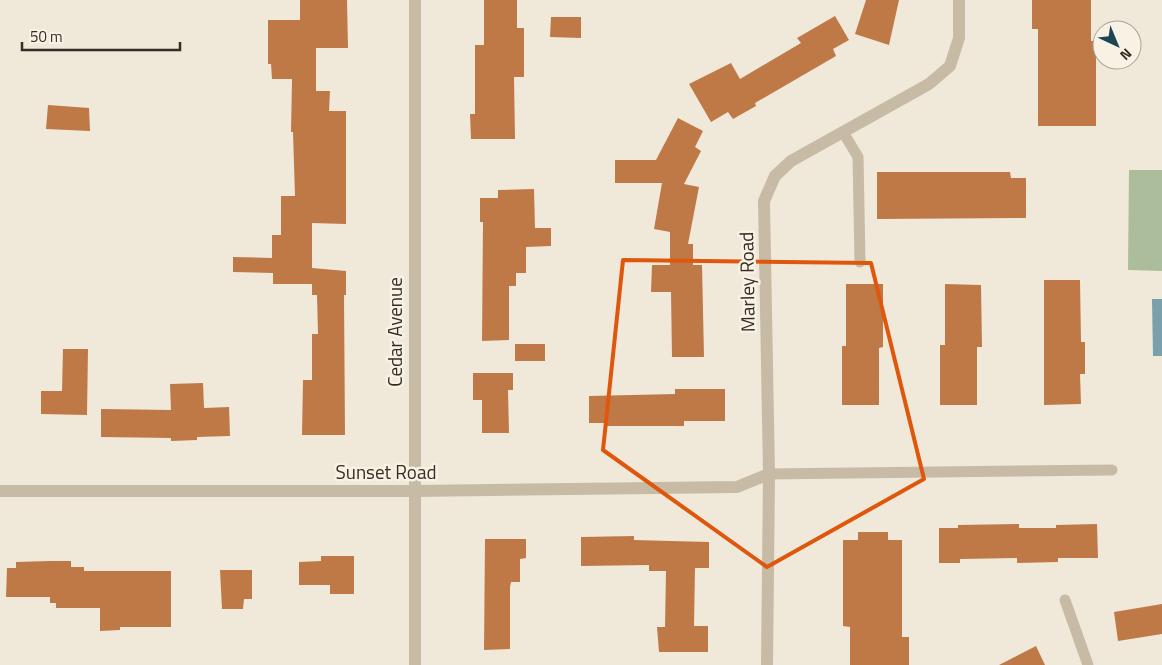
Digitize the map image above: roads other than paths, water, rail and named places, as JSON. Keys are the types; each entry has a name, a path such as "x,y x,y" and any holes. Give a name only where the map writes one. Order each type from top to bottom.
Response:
{"street":[{"name":"Cedar Avenue","path":"415,0 415,665"},
{"name":"Marley Road","path":"767,665 769,474 764,201 775,176 791,161 929,84 950,66 959,38 959,0"},
{"name":"Sunset Road","path":"0,491 414,491 737,487 769,474"}],"lane":[{"path":"843,132 858,157 860,262"},
{"path":"769,474 1112,470"},
{"path":"1065,600 1088,665"}],"water":[{"path":"1152,299 1162,299 1162,356 1153,356"}]}
